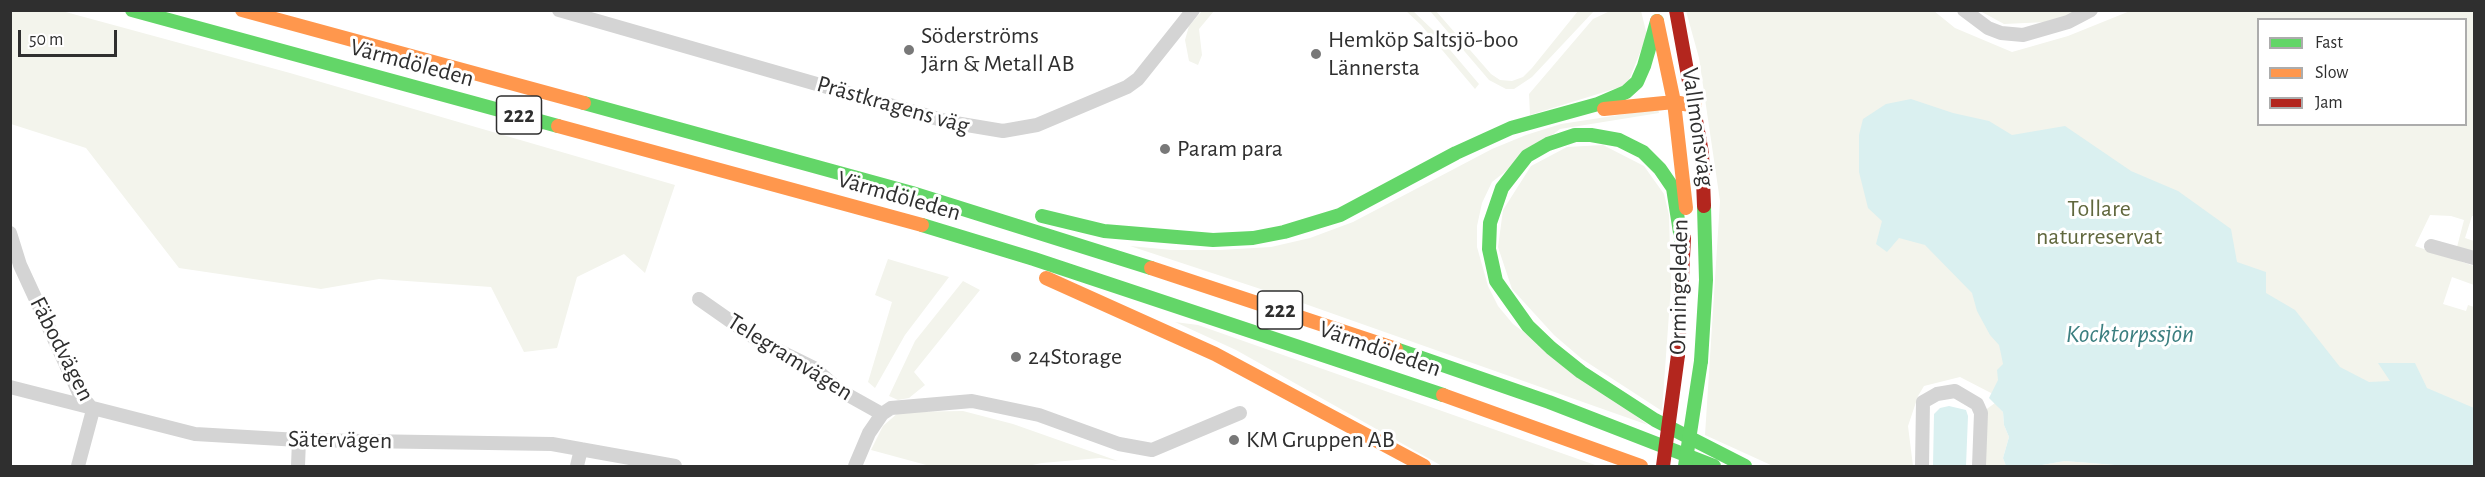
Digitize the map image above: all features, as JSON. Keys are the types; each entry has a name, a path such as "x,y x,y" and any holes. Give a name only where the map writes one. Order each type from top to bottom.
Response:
{"main road":[{"name":"Värmdöleden","path":"132,10 905,220 1217,317 1641,466"},
{"name":"Värmdöleden","path":"242,10 912,193 1295,314 1549,402 1714,466"},
{"name":"Ormingeleden","path":"1676,10 1702,153 1706,280 1701,361 1685,466"},
{"path":"912,193 1035,215 1104,231 1203,240 1253,238 1284,232 1340,214 1511,128 1598,104 1626,92 1637,82 1652,46 1655,16"},
{"name":"Vallmonsväg","path":"1655,16 1671,112 1683,164 1686,211 1683,252"},
{"path":"1557,114 1671,112 1695,106"},
{"path":"1619,127 1575,135 1548,144 1527,156 1502,188 1490,223 1489,249 1496,281 1528,326 1581,372 1655,420 1746,466"},
{"path":"1575,135 1619,141 1643,152 1660,169 1673,188 1683,252"},
{"path":"905,220 1110,305 1215,354 1424,466"},
{"name":"Ormingeleden","path":"1663,466 1678,355 1683,252"}],"street":[{"name":"Prästkragens väg","path":"559,10 949,122 1003,131 1037,125 1127,87 1138,80 1193,10"},
{"path":"1964,10 1988,28 2001,33 2023,35 2068,22 2091,10"},
{"name":"Fäbodvägen","path":"10,233 20,265 79,393 93,410 78,466"},
{"path":"2431,246 2475,258"},
{"name":"Telegramvägen","path":"699,299 759,341 814,368 839,390 882,414"},
{"name":"Sätervägen","path":"10,387 51,396 93,410 195,434 299,440 519,442 581,449 675,466"},
{"path":"1922,466 1923,402 1937,394 1955,392 1977,404 1981,413 1979,466"},
{"path":"855,466 869,433 882,414 891,408 972,401 1039,415 1119,444 1152,450 1240,413"},
{"path":"298,466 299,440"},
{"path":"578,466 581,449"}],"green space":[{"path":"11,10 62,11 290,73 675,185 645,273 624,254 577,277 557,348 524,352 491,287 379,279 321,289 179,268 86,148 11,124"},
{"path":"1202,11 1214,11 1199,29 1202,55 1198,65 1189,61 1185,40 1189,26"},
{"path":"1406,11 1413,11 1434,31 1479,84 1475,89 1421,25"},
{"path":"1430,11 1436,11 1491,74 1500,80 1512,81 1523,77 1532,68 1578,11 1594,11 1532,77 1514,89 1506,89 1489,80"},
{"path":"1610,11 1641,11 1647,35 1627,85 1530,115 1529,94 1593,19"},
{"name":"Tollare naturreservat","path":"1686,11 1934,11 1955,28 2012,52 2068,36 2130,11 2474,11 2474,216 2472,216 2465,238 2474,241 2474,253 2457,247 2464,220 2451,216 2430,215 2415,246 2474,266 2474,285 2452,277 2443,304 2466,311 2468,305 2474,307 2474,466 2283,450 1991,393 1960,377 1924,386 1918,396 1908,426 1913,466 1773,466 1705,435 1720,201 1699,58"},
{"path":"1980,11 2081,11 2047,22 2004,24"},
{"path":"1658,109 1659,113 1560,129 1492,182 1482,203 1477,226 1477,247 1488,286 1498,306 1513,324 1648,425 1294,300 1130,246 1172,250 1220,250 1271,247 1310,238 1353,222 1492,149 1526,135 1561,124"},
{"path":"1603,145 1644,166 1664,194 1669,215 1671,286 1662,411 1582,359 1554,335 1512,289 1498,247 1503,210 1531,166 1567,147"},
{"path":"888,259 949,277 905,335 875,388 868,382 892,302 875,295"},
{"path":"963,281 980,290 914,372 925,385 909,398 898,400 889,396 915,341"},
{"path":"1175,322 1198,325 1598,466 1442,466 1236,350"},
{"path":"1995,403 2003,412 2004,425 2009,437 2003,458 2006,466 1982,466 1984,411"},
{"path":"963,411 1013,424 1118,461 1100,458 1027,466 930,466 871,450 883,426 899,412"},
{"path":"2065,461 2127,466 2036,466"}],"water":[{"name":"Kocktorpssjön","path":"1911,99 1953,113 1989,121 2012,135 2065,126 2131,171 2178,191 2231,229 2237,262 2266,272 2266,293 2295,310 2340,367 2369,382 2390,381 2378,363 2415,363 2427,388 2474,408 2474,466 2127,466 2065,461 2036,466 2006,466 2003,458 2009,437 2004,425 2003,412 1989,398 1998,380 1997,370 2003,364 1999,345 1990,335 1977,311 1972,293 1925,245 1899,238 1887,252 1876,244 1882,221 1868,208 1859,172 1859,135 1863,119 1886,104"},
{"path":"1949,406 1966,410 1968,416 1966,466 1933,466 1934,414 1940,408"}],"traffic: fast":[{"path":"132,10 558,126"},
{"path":"1042,216 1104,231 1213,240 1253,238 1284,232 1340,215 1456,153 1511,128 1598,104 1626,92 1637,82 1644,66 1657,21"},
{"path":"584,103 912,193 1151,268"},
{"path":"1683,252 1673,188 1660,169 1643,152 1619,140 1591,135 1575,135 1548,144 1527,156 1502,188 1490,223 1489,249 1496,281 1528,326 1551,348 1581,372 1655,420 1745,466"},
{"path":"1701,361 1706,280 1704,206"},
{"path":"922,225 1034,259 1443,395"},
{"path":"1396,349 1549,402 1714,466"},
{"path":"1685,466 1701,361"}],"traffic: slow":[{"path":"242,10 584,103"},
{"path":"1657,21 1674,102 1686,208"},
{"path":"1604,109 1674,102 1695,106"},
{"path":"558,126 922,225"},
{"path":"1151,268 1396,349"},
{"path":"1046,278 1215,354 1424,466"},
{"path":"1443,395 1641,466"}],"traffic: jam":[{"path":"1676,10 1702,153 1704,206"},
{"path":"1678,355 1684,238"},
{"path":"1663,466 1678,355"}],"place":[{"name":"Söderströms Järn & Metall AB","path":"909,50"},
{"name":"Hemköp Saltsjö-boo Lännersta","path":"1316,54"},
{"name":"Param para","path":"1165,149"},
{"name":"24Storage","path":"1016,357"},
{"name":"KM Gruppen AB","path":"1234,440"}]}
